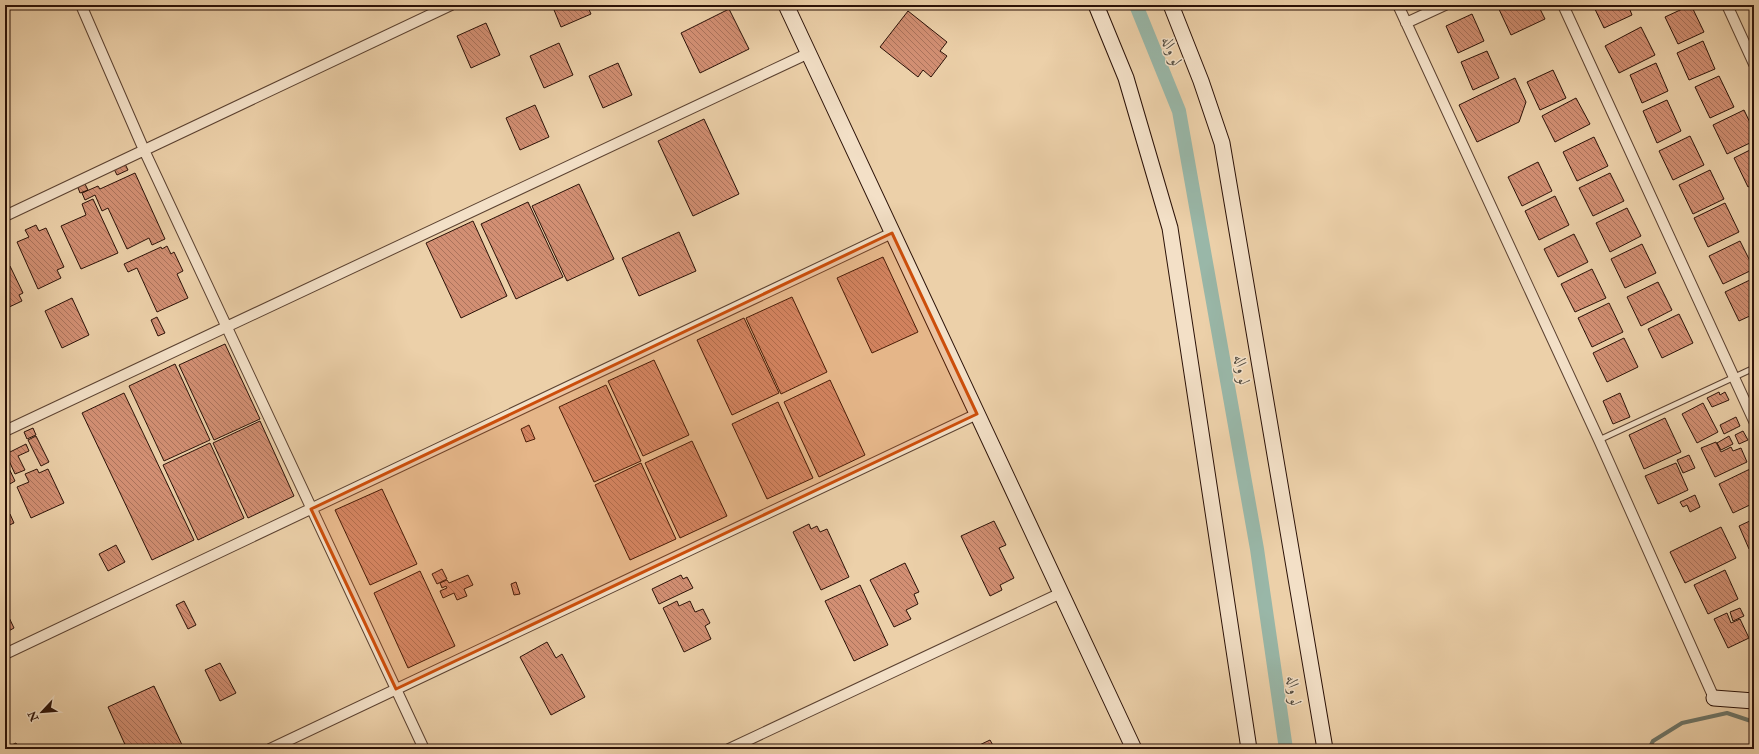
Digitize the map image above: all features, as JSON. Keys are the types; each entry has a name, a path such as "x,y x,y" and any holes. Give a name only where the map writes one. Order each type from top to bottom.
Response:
{"street":[{"path":"81,5 144,150 424,749"},
{"path":"5,216 451,5"},
{"path":"786,5 1134,749"},
{"path":"1096,5 1126,78 1170,228 1249,749"},
{"path":"1171,5 1201,81 1222,143 1325,749"},
{"path":"1398,5 1600,440 1714,698 1754,700"},
{"path":"1406,23 1445,5"},
{"path":"1563,5 1754,421"},
{"path":"1726,5 1754,64"},
{"path":"5,431 809,53"},
{"path":"5,654 892,233"},
{"path":"270,749 978,414"},
{"path":"729,749 1061,593"}],"lane":[{"path":"1600,440 1754,368"}],"highlighted area":[{"path":"892,233 977,414 396,689 311,509"}],"building":[{"path":"552,5 587,5 591,14 561,27"},
{"path":"1497,5 1538,5 1545,19 1511,35"},
{"path":"1593,5 1628,5 1632,15 1604,28"},
{"path":"1691,5 1704,32 1678,44 1665,17"},
{"path":"729,9 749,49 700,73 681,33"},
{"path":"908,11 947,42 940,51 947,56 931,77 923,70 918,77 880,47"},
{"path":"1472,14 1484,41 1458,53 1446,26"},
{"path":"486,23 500,55 471,68 457,36"},
{"path":"1641,27 1655,55 1619,73 1605,46"},
{"path":"1703,41 1715,69 1689,80 1677,53"},
{"path":"559,43 573,75 544,88 530,56"},
{"path":"1487,51 1499,78 1473,90 1461,62"},
{"path":"618,63 632,95 603,108 589,76"},
{"path":"1656,63 1668,91 1642,103 1630,75"},
{"path":"1553,70 1566,98 1540,110 1527,82"},
{"path":"1719,76 1734,107 1710,118 1695,87"},
{"path":"1515,78 1526,102 1519,122 1477,142 1459,105"},
{"path":"1576,98 1590,124 1555,142 1542,116"},
{"path":"1667,100 1681,131 1657,143 1643,111"},
{"path":"535,105 549,137 520,150 506,118"},
{"path":"1744,110 1754,131 1754,141 1727,154 1713,125"},
{"path":"704,119 739,194 693,216 658,141"},
{"path":"1690,136 1704,165 1673,180 1659,151"},
{"path":"1594,137 1608,166 1577,181 1563,152"},
{"path":"1754,148 1754,184 1748,187 1734,158"},
{"path":"1538,162 1552,191 1522,206 1508,177"},
{"path":"125,164 128,170 117,175 114,169"},
{"path":"1710,170 1724,199 1693,214 1679,185"},
{"path":"135,173 165,239 152,245 149,238 127,249 108,208 102,211 95,195 85,200 82,193 98,186 100,189"},
{"path":"1610,173 1624,201 1593,216 1579,188"},
{"path":"84,182 88,190 80,193 77,185"},
{"path":"579,184 614,259 567,281 532,206"},
{"path":"1555,196 1569,225 1539,240 1525,211"},
{"path":"93,199 118,253 81,269 61,226 86,215 82,204"},
{"path":"528,202 563,277 516,299 481,224"},
{"path":"1725,203 1739,232 1708,247 1694,218"},
{"path":"1627,208 1641,236 1610,252 1596,223"},
{"path":"473,221 507,296 461,318 426,243"},
{"path":"36,225 39,231 46,228 64,267 57,270 61,278 38,289 17,242 29,237 25,230"},
{"path":"679,232 696,271 639,296 622,258"},
{"path":"1574,234 1588,262 1558,277 1544,249"},
{"path":"1740,241 1754,269 1723,284 1709,256"},
{"path":"1642,244 1656,273 1625,288 1611,259"},
{"path":"167,246 171,254 174,252 183,271 177,274 188,298 157,312 137,268 128,272 124,264 161,247 162,249"},
{"path":"883,257 918,332 872,353 837,278"},
{"path":"10,266 23,293 19,295 22,301 5,309 5,267"},
{"path":"1592,269 1606,298 1575,312 1561,284"},
{"path":"1754,278 1754,314 1739,321 1725,292"},
{"path":"1658,282 1672,310 1641,326 1627,297"},
{"path":"792,297 827,372 781,394 746,318"},
{"path":"72,298 89,335 62,348 45,311"},
{"path":"1609,303 1623,332 1592,347 1578,318"},
{"path":"1679,314 1693,343 1662,358 1648,329"},
{"path":"157,317 165,333 158,336 151,320"},
{"path":"744,318 779,393 732,415 697,340"},
{"path":"1624,338 1638,367 1607,382 1593,353"},
{"path":"225,344 260,419 214,440 179,365"},
{"path":"654,360 689,435 643,456 608,381"},
{"path":"175,364 210,440 164,461 129,386"},
{"path":"830,380 865,455 819,477 784,402"},
{"path":"606,385 641,461 594,482 559,407"},
{"path":"1719,392 1720,395 1725,392 1729,400 1712,407 1707,398"},
{"path":"124,393 194,540 152,560 82,413"},
{"path":"1620,393 1630,417 1613,424 1603,401"},
{"path":"778,402 813,478 767,499 732,424"},
{"path":"1703,403 1718,432 1697,443 1682,414"},
{"path":"1736,417 1740,426 1724,434 1720,425"},
{"path":"1665,418 1681,452 1644,469 1629,435"},
{"path":"260,421 294,496 248,518 213,443"},
{"path":"529,425 535,439 526,442 521,429"},
{"path":"33,428 36,435 27,439 24,432"},
{"path":"1743,431 1748,440 1739,444 1735,435"},
{"path":"36,436 49,462 41,466 28,440"},
{"path":"1729,436 1733,444 1721,450 1717,443"},
{"path":"692,441 727,516 680,538 645,463"},
{"path":"1716,442 1721,452 1731,447 1733,451 1741,448 1747,462 1715,477 1701,448"},
{"path":"210,443 244,518 198,540 163,465"},
{"path":"26,444 29,451 18,456 25,470 15,474 6,454"},
{"path":"1689,455 1695,468 1683,473 1677,460"},
{"path":"5,460 15,481 8,485 5,479"},
{"path":"641,463 676,539 630,560 595,485"},
{"path":"1676,463 1688,490 1658,504 1645,476"},
{"path":"37,469 39,473 48,469 64,503 31,518 17,487 29,482 25,474"},
{"path":"1750,469 1754,479 1754,503 1733,513 1719,484"},
{"path":"382,489 417,564 370,585 335,510"},
{"path":"1695,495 1700,507 1690,512 1687,505 1683,507 1680,502"},
{"path":"10,514 14,523 5,527 5,516"},
{"path":"1754,519 1754,547 1749,549 1739,526"},
{"path":"994,521 1006,545 999,548 1014,578 1000,585 1002,590 990,596 961,536"},
{"path":"809,524 811,529 817,526 820,532 827,529 849,577 821,590 793,532"},
{"path":"1721,527 1736,558 1685,583 1670,552"},
{"path":"116,545 125,562 108,571 99,554"},
{"path":"905,563 919,592 914,594 918,604 906,610 911,619 894,627 870,580"},
{"path":"442,569 447,579 437,584 432,574"},
{"path":"1725,570 1738,599 1708,614 1694,585"},
{"path":"420,571 455,646 408,668 374,593"},
{"path":"468,575 473,585 464,589 467,596 457,600 454,593 443,598 440,591 447,588 446,586 442,588 440,583 447,580 449,583"},
{"path":"681,575 683,579 687,577 693,588 659,604 652,589"},
{"path":"516,582 520,594 514,595 511,584"},
{"path":"860,585 888,645 854,661 825,601"},
{"path":"184,601 196,625 188,629 176,605"},
{"path":"677,601 679,606 690,601 695,612 703,609 710,623 705,626 711,639 684,652 663,608"},
{"path":"1740,608 1744,616 1733,621 1730,612"},
{"path":"5,609 14,628 5,633"},
{"path":"1727,613 1731,623 1740,619 1749,638 1728,648 1714,619"},
{"path":"547,642 556,658 562,654 585,697 551,715 520,657"},
{"path":"220,663 236,693 220,701 205,670"},
{"path":"154,686 184,749 127,749 108,707"},
{"path":"990,740 995,749 971,749"},
{"path":"16,743 19,749 5,749 5,748"}],"waterway":[{"name":"لو واله","path":"1136,5 1179,111 1257,549 1286,749"},
{"path":"1649,749 1653,741 1682,723 1727,713 1754,722"}]}
